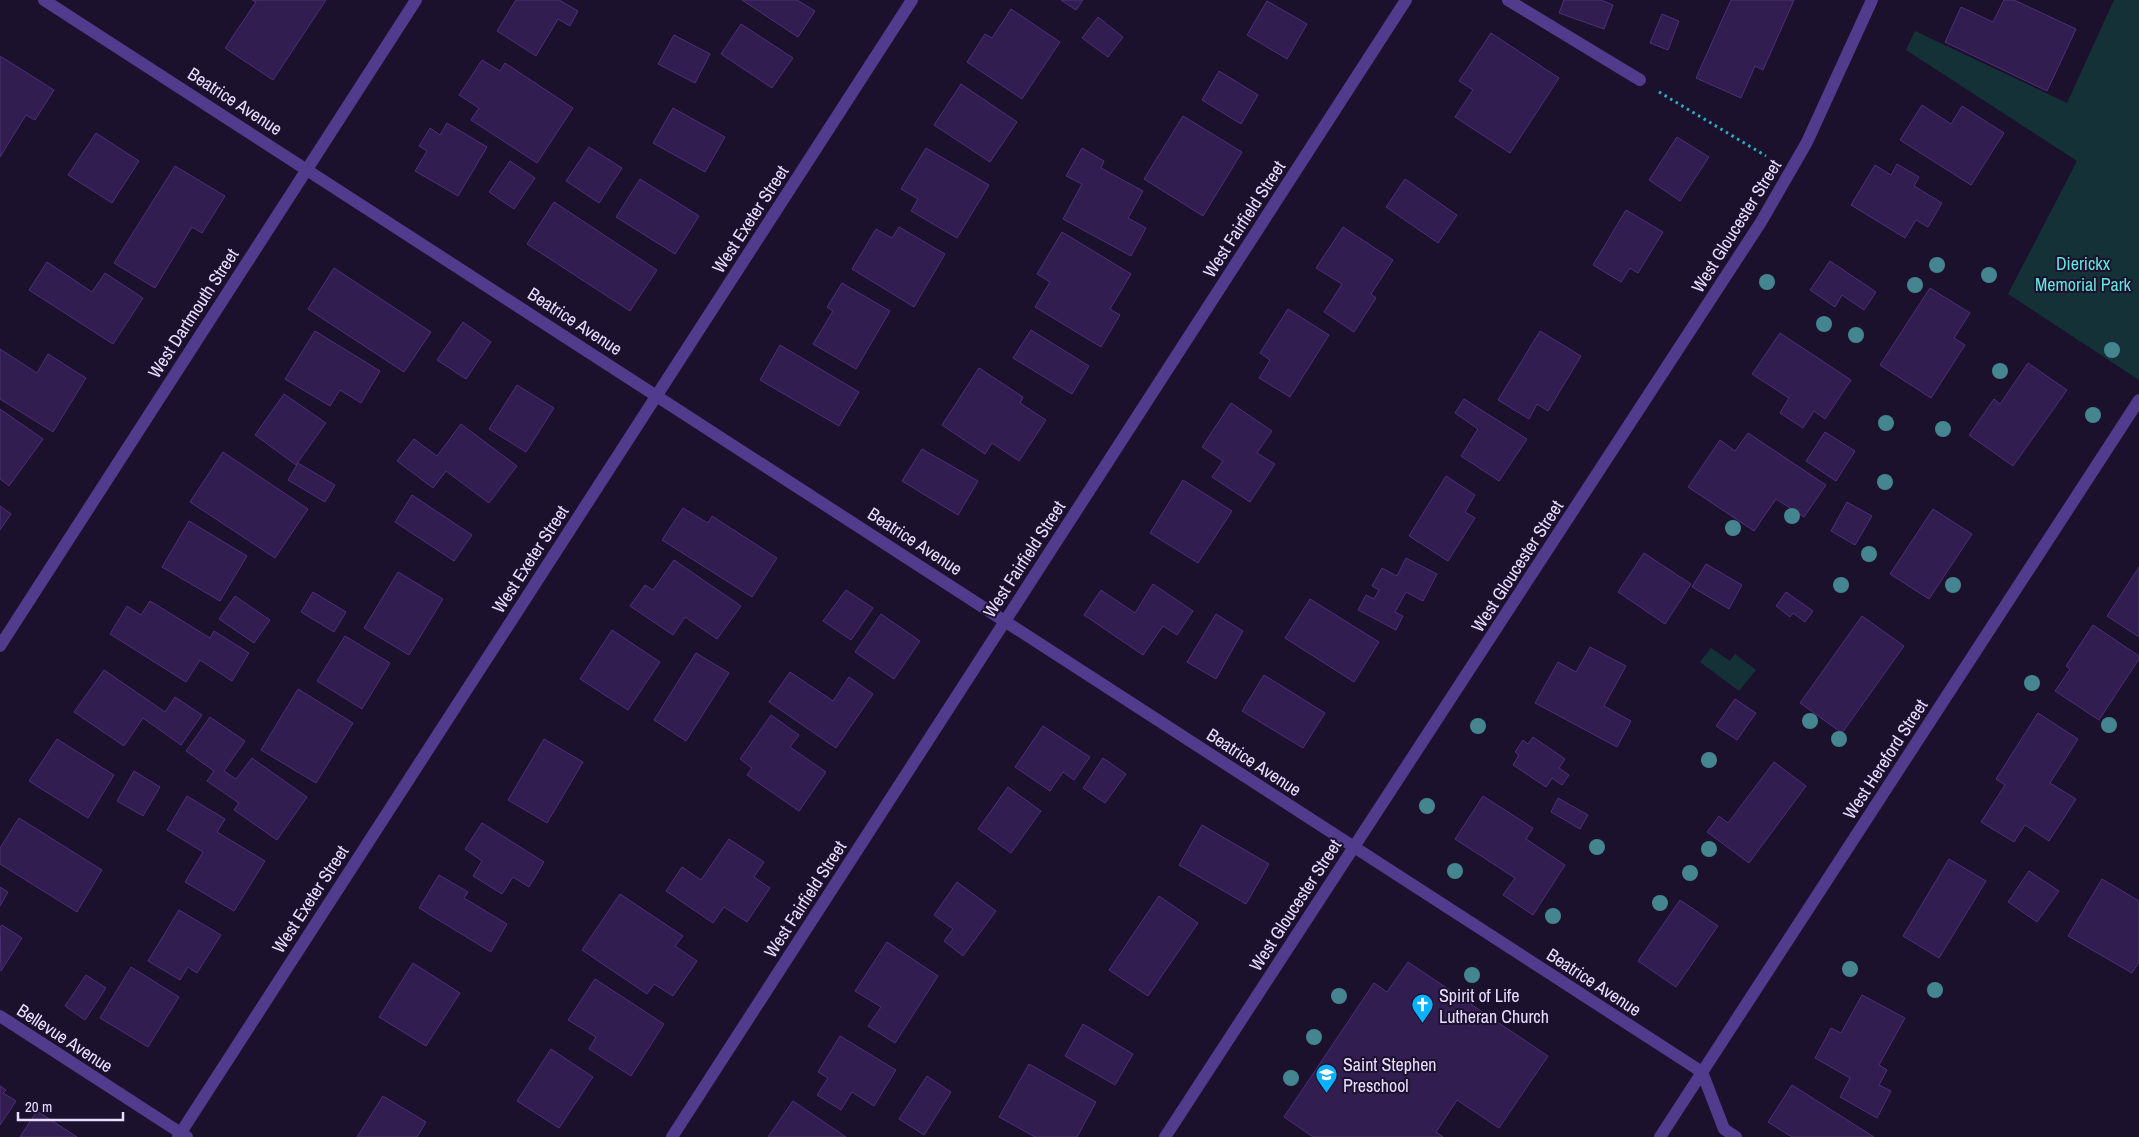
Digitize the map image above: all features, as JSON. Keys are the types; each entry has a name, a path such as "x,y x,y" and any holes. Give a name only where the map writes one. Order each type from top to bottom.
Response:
{"street":[{"name":"Beatrice Avenue","path":"44,0 657,394 1702,1072"},
{"name":"West Dartmouth Street","path":"0,646 416,0"},
{"name":"West Exeter Street","path":"182,1136 657,394 912,0"},
{"name":"West Fairfield Street","path":"672,1137 1406,0"},
{"path":"1508,0 1640,80"},
{"name":"West Gloucester Street","path":"1166,1137 1761,222 1807,142 1872,0"},
{"name":"West Hereford Street","path":"1660,1137 2139,400"},
{"name":"Bellevue Avenue","path":"0,1016 182,1136"},
{"path":"1702,1072 1724,1129 1736,1137"}],"path":[{"path":"1640,80 1766,156"}],"green space":[{"name":"Dierickx Memorial Park","path":"2114,0 2139,0 2139,380 2008,294 2077,161 1906,50 1915,31 2067,103"},
{"path":"1711,648 1730,661 1735,654 1756,670 1739,691 1700,662"}],"building":[{"path":"252,0 326,0 273,80 225,48 256,2"},
{"path":"516,0 559,0 578,11 570,26 558,19 536,56 497,31"},
{"path":"742,0 797,0 815,11 798,37"},
{"path":"1061,0 1083,0 1076,10"},
{"path":"1564,0 1601,0 1613,5 1604,29 1559,13"},
{"path":"1731,0 1794,0 1763,70 1755,66 1741,98 1696,78"},
{"path":"2004,0 2014,0 2076,29 2047,91 1945,42 1961,7 1993,22"},
{"path":"1267,1 1307,24 1287,59 1247,35"},
{"path":"1011,9 1060,42 1022,99 967,62 985,34 992,38"},
{"path":"1662,14 1679,21 1668,50 1650,43"},
{"path":"1098,17 1123,37 1108,57 1082,38"},
{"path":"741,24 793,58 772,88 721,54"},
{"path":"1491,33 1559,78 1510,153 1455,117 1473,90 1459,81"},
{"path":"674,35 710,54 695,83 658,64"},
{"path":"0,56 54,90 35,120 26,115 0,157"},
{"path":"482,60 500,71 505,63 573,108 537,163 471,120 479,108 459,95"},
{"path":"1219,71 1258,95 1241,124 1202,100"},
{"path":"961,84 1017,122 990,162 934,125"},
{"path":"1922,105 1951,124 1962,106 2004,133 1971,185 1900,140"},
{"path":"673,108 725,137 705,172 653,143"},
{"path":"1183,116 1242,152 1203,216 1144,179"},
{"path":"447,123 487,147 458,196 415,171 427,151 419,146 430,128 440,135"},
{"path":"96,133 139,161 112,203 68,175"},
{"path":"1677,137 1709,157 1680,201 1649,180"},
{"path":"589,147 622,168 599,203 566,181"},
{"path":"926,148 989,185 957,238 911,211 918,199 901,189"},
{"path":"1082,148 1104,161 1101,168 1143,191 1128,218 1146,228 1131,256 1063,219 1082,184 1066,176"},
{"path":"510,161 535,178 514,209 489,192"},
{"path":"1897,164 1919,177 1914,186 1942,203 1928,227 1916,220 1905,238 1851,205 1875,165 1891,175"},
{"path":"175,166 225,196 202,233 192,227 155,288 114,263"},
{"path":"640,179 699,216 675,254 616,217"},
{"path":"1405,179 1457,215 1438,243 1386,207"},
{"path":"554,202 657,270 630,311 527,244"},
{"path":"1626,210 1663,232 1638,273 1630,268 1621,282 1593,265"},
{"path":"899,227 945,254 914,307 852,269 876,229 892,238"},
{"path":"1343,227 1393,260 1371,294 1376,298 1354,332 1324,312 1342,284 1316,268"},
{"path":"1062,232 1131,274 1110,309 1120,315 1101,347 1035,307 1050,282 1037,274"},
{"path":"1830,261 1876,292 1864,310 1842,295 1835,307 1810,290"},
{"path":"47,262 92,292 105,273 143,298 113,344 29,290"},
{"path":"334,268 431,332 404,372 308,309"},
{"path":"842,283 890,311 856,369 813,344 833,311 827,307"},
{"path":"1930,288 1970,313 1954,338 1965,345 1931,398 1880,365"},
{"path":"1288,309 1329,335 1290,397 1259,378 1270,360 1260,353"},
{"path":"463,322 491,342 466,379 437,360"},
{"path":"1031,330 1089,366 1072,394 1013,358"},
{"path":"315,331 380,371 361,403 340,390 330,406 285,379"},
{"path":"1540,331 1581,356 1548,411 1537,404 1529,419 1498,400"},
{"path":"1780,333 1851,380 1825,419 1814,411 1803,428 1780,413 1789,398 1752,374"},
{"path":"780,345 859,392 839,426 760,380"},
{"path":"0,349 37,373 48,354 86,378 53,432 0,399"},
{"path":"2028,363 2067,390 2013,466 1969,435 1994,399 2000,404"},
{"path":"979,368 1023,397 1020,403 1046,420 1019,461 992,443 985,454 942,425"},
{"path":"517,385 554,408 526,452 489,429"},
{"path":"284,394 326,423 296,465 255,435"},
{"path":"1464,399 1527,439 1499,481 1461,456 1478,429 1455,413"},
{"path":"1231,403 1272,431 1257,453 1275,464 1250,502 1212,477 1223,461 1202,447"},
{"path":"0,409 43,439 9,486 0,479"},
{"path":"461,424 517,466 489,503 446,471 433,488 397,461 414,439 437,456"},
{"path":"1825,432 1855,451 1836,481 1806,461"},
{"path":"1748,433 1826,485 1804,517 1776,499 1754,531 1688,487 1720,440 1735,451"},
{"path":"922,449 978,481 958,515 902,481"},
{"path":"223,452 308,509 275,558 190,502"},
{"path":"298,463 335,485 325,502 288,480"},
{"path":"1446,476 1475,495 1465,512 1475,518 1448,561 1409,536"},
{"path":"1183,480 1232,511 1198,563 1150,533"},
{"path":"412,495 472,535 454,561 395,522"},
{"path":"1847,502 1872,516 1855,545 1831,531"},
{"path":"0,506 11,514 0,530"},
{"path":"683,508 708,523 712,516 777,558 752,597 662,540"},
{"path":"1933,509 1972,534 1929,599 1890,574"},
{"path":"189,521 247,556 220,601 162,567"},
{"path":"1644,553 1691,584 1665,624 1618,592"},
{"path":"1406,558 1437,574 1423,601 1406,592 1395,612 1403,616 1396,630 1358,610 1366,595 1374,599 1379,590 1372,586 1382,568 1397,576"},
{"path":"674,560 741,606 717,639 685,617 673,635 630,606 645,585 653,590"},
{"path":"1706,564 1742,585 1729,609 1692,587"},
{"path":"2139,567 2139,637 2107,616"},
{"path":"398,572 443,599 409,655 364,628"},
{"path":"1153,584 1193,611 1177,635 1163,626 1143,655 1084,615 1101,590 1135,613"},
{"path":"846,590 873,608 851,640 823,621"},
{"path":"313,592 346,612 334,632 301,612"},
{"path":"1786,592 1813,611 1805,622 1793,613 1790,617 1776,606"},
{"path":"235,596 270,620 254,643 219,619"},
{"path":"1310,599 1379,642 1354,682 1285,638"},
{"path":"150,601 210,638 214,631 249,653 232,681 200,660 186,682 110,634 127,606 141,615"},
{"path":"881,614 920,641 894,679 855,652"},
{"path":"1216,614 1243,631 1216,679 1187,662"},
{"path":"1862,616 1904,646 1842,733 1800,703"},
{"path":"2093,625 2139,656 2139,659 2099,720 2055,691 2070,669 2066,666"},
{"path":"612,630 660,662 628,710 580,679"},
{"path":"345,636 390,663 362,709 317,681"},
{"path":"1590,647 1626,666 1604,706 1631,721 1617,747 1535,703 1558,662 1576,672"},
{"path":"696,653 729,673 686,741 654,720"},
{"path":"104,670 165,712 175,697 202,715 181,745 143,718 124,746 74,712"},
{"path":"790,672 833,701 849,677 873,694 836,748 769,702"},
{"path":"1264,675 1325,713 1303,748 1242,711"},
{"path":"298,689 353,723 316,783 261,750"},
{"path":"1735,699 1756,713 1737,740 1716,726"},
{"path":"2038,713 2078,739 2050,783 2076,799 2049,841 2025,825 2014,842 1981,822 2005,785 1996,779"},
{"path":"771,715 799,735 790,747 826,772 799,811 747,775 752,768 740,759"},
{"path":"210,717 245,741 224,771 236,779 252,758 307,797 277,840 234,810 239,803 207,781 214,771 186,751"},
{"path":"1043,726 1090,757 1074,780 1063,772 1050,791 1015,767"},
{"path":"1533,737 1565,759 1559,768 1569,775 1562,785 1552,778 1546,787 1513,765 1519,755 1515,752 1523,740 1528,744"},
{"path":"57,739 114,775 88,818 29,781"},
{"path":"544,739 583,762 547,823 508,800"},
{"path":"1103,758 1126,774 1105,803 1083,788"},
{"path":"1774,762 1806,786 1749,863 1707,832 1719,816 1728,823"},
{"path":"134,771 160,787 143,816 117,801"},
{"path":"1008,787 1041,811 1011,853 978,829"},
{"path":"187,796 225,819 217,832 265,861 234,911 185,882 203,852 167,830"},
{"path":"1483,796 1533,828 1526,839 1565,865 1533,915 1503,895 1515,878 1455,839"},
{"path":"1558,798 1588,815 1580,829 1551,812"},
{"path":"19,818 102,870 77,912 0,864 0,848"},
{"path":"482,823 544,862 529,887 513,877 502,894 473,876 482,861 465,849"},
{"path":"1202,825 1269,864 1246,904 1179,865"},
{"path":"729,839 764,862 754,877 770,888 747,922 724,907 713,923 666,891 682,867 701,880"},
{"path":"1949,859 1986,881 1939,958 1903,936"},
{"path":"2029,871 2059,891 2037,922 2008,902"},
{"path":"439,875 468,892 464,898 507,924 491,952 419,908"},
{"path":"2102,879 2139,901 2139,962 2132,973 2068,936"},
{"path":"957,882 996,911 963,956 944,941 953,929 934,915"},
{"path":"0,887 8,892 0,906"},
{"path":"620,894 683,936 675,946 697,961 673,996 654,984 647,994 582,950"},
{"path":"1159,896 1198,923 1148,996 1109,970"},
{"path":"1680,900 1718,926 1676,987 1638,961"},
{"path":"179,910 221,935 197,973 188,967 180,980 148,961"},
{"path":"2,925 22,938 1,971 0,927"},
{"path":"887,942 938,976 895,1043 868,1026 881,1007 855,991"},
{"name":"Spirit of Life Lutheran Church","path":"1408,962 1548,1056 1499,1128 1457,1100 1436,1132 1443,1137 1313,1137 1284,1117 1374,983 1387,992"},
{"path":"413,963 460,993 426,1046 379,1017"},
{"path":"131,967 179,997 148,1047 100,1018"},
{"path":"86,975 106,988 85,1020 65,1006"},
{"path":"595,979 664,1024 631,1076 589,1049 596,1037 568,1020"},
{"path":"1862,995 1905,1018 1879,1065 1887,1070 1879,1085 1891,1091 1877,1118 1840,1097 1850,1078 1815,1058 1831,1028 1841,1033"},
{"path":"1083,1024 1133,1054 1115,1085 1065,1056"},
{"path":"840,1036 896,1070 874,1106 852,1092 841,1110 817,1095 828,1078 818,1072"},
{"path":"551,1049 593,1077 559,1128 517,1101"},
{"path":"1029,1064 1096,1102 1077,1137 1035,1137 999,1117"},
{"path":"927,1076 951,1092 924,1135 899,1119"},
{"path":"1792,1085 1874,1137 1792,1137 1768,1122"},
{"path":"0,1086 6,1090 3,1093 16,1101 0,1125"},
{"path":"383,1096 426,1122 417,1137 357,1137"},
{"path":"793,1101 846,1137 768,1137"},
{"path":"37,1111 77,1137 20,1137"}],"place":[{"name":"Spirit of Life Lutheran Church","path":"1423,1024"},
{"name":"Saint Stephen Preschool","path":"1327,1093"}]}
